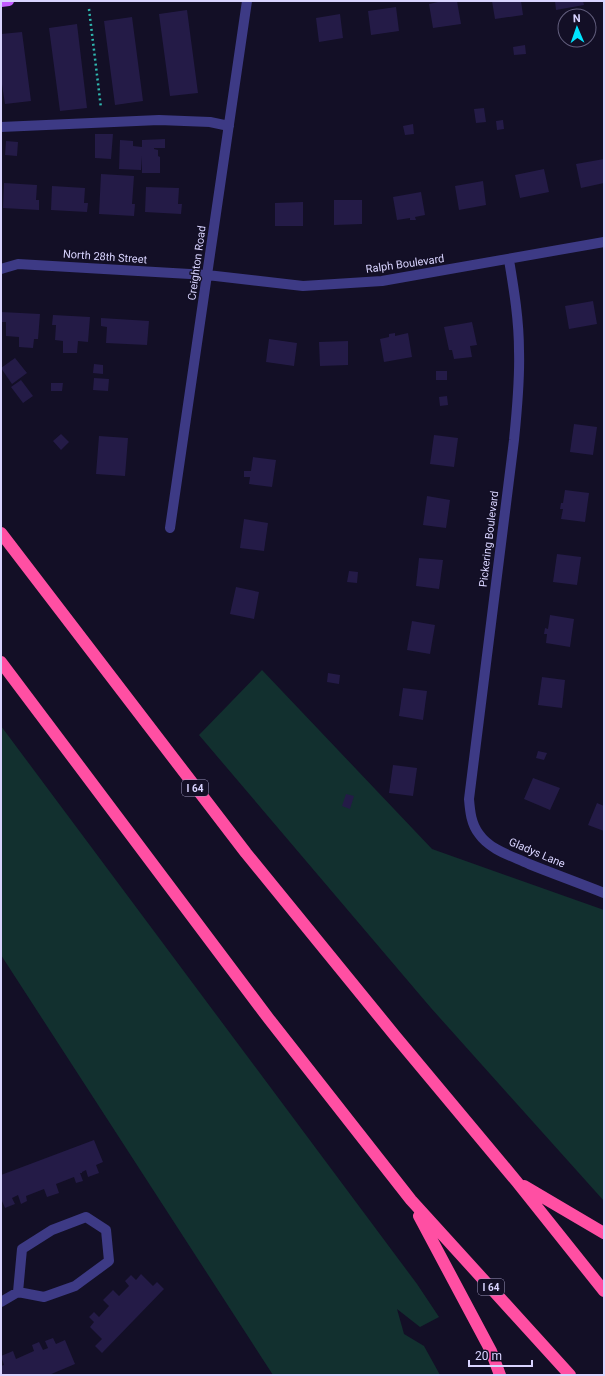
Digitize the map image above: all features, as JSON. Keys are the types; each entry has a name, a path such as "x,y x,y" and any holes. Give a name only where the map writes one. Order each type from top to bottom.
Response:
{"highway":[{"name":"I 64","path":"1,533 246,853 376,1013 517,1182 604,1291"},
{"name":"I 64","path":"1,662 269,1020 411,1200 570,1375"},
{"path":"517,1182 604,1233"},
{"path":"411,1200 491,1351 500,1375"}],"main road":[{"path":"1,2 8,1"}],"street":[{"name":"Creighton Road","path":"170,528 247,1"},
{"path":"1,127 159,120 210,122 229,126"},
{"name":"Ralph Boulevard","path":"207,275 303,286 382,281 509,260 604,242"},
{"name":"Pickering Boulevard","path":"472,821 469,799 519,391 519,350 516,305 509,260"},
{"name":"North 28th Street","path":"1,269 18,264 207,275"},
{"name":"Gladys Lane","path":"472,821 478,834 501,852 553,874 604,893"},
{"path":"1,1302 18,1292 44,1297 75,1286 109,1261 106,1230 86,1217 52,1230 22,1249 18,1292"}],"path":[{"path":"89,9 103,122"}],"green space":[{"path":"262,670 432,849 604,910 604,1201 431,1008 199,735"},
{"path":"1,726 417,1284 439,1317 420,1327 397,1309 404,1334 424,1346 440,1375 273,1375 1,955"}],"building":[{"path":"438,1 457,1 461,24 433,28 429,4"},
{"path":"492,1 521,1 523,15 495,19"},
{"path":"555,1 583,1 584,5 557,8 556,10"},
{"path":"396,7 399,31 371,35 368,11"},
{"path":"187,10 198,93 170,96 159,14"},
{"path":"340,14 343,38 319,42 316,18"},
{"path":"132,17 143,101 115,105 104,21"},
{"path":"77,24 87,108 60,111 49,28"},
{"path":"22,32 31,101 5,104 1,78 1,34"},
{"path":"525,45 526,54 514,55 513,47"},
{"path":"484,108 486,122 476,123 474,109"},
{"path":"503,120 504,129 497,130 496,121"},
{"path":"413,124 414,134 405,135 403,126"},
{"path":"95,134 113,134 111,159 95,158"},
{"path":"165,139 165,148 154,148 158,150 158,156 160,157 160,173 142,173 142,156 141,170 119,169 120,140 133,141 133,146 142,147 142,140"},
{"path":"6,141 18,142 17,156 5,155"},
{"path":"604,159 604,183 581,188 576,164"},
{"path":"544,169 549,192 520,198 515,175"},
{"path":"101,174 134,176 132,204 135,204 134,216 99,214"},
{"path":"483,181 486,205 459,210 455,186"},
{"path":"4,183 37,185 36,200 39,200 39,210 3,208"},
{"path":"52,186 85,188 84,203 88,203 87,212 51,210"},
{"path":"146,187 179,188 178,204 182,204 181,214 145,212"},
{"path":"421,192 425,215 415,217 416,220 410,220 410,218 397,220 393,197"},
{"path":"334,200 362,200 362,224 334,225"},
{"path":"303,202 303,226 275,226 275,203"},
{"path":"593,301 597,324 569,329 565,306"},
{"path":"1,312 40,314 38,339 34,339 33,348 19,347 19,337 6,336 6,322 1,322"},
{"path":"53,315 90,317 88,342 78,341 77,353 63,353 63,341 55,340 56,325 52,325"},
{"path":"101,318 149,321 147,345 106,343 107,327 101,326"},
{"path":"472,322 477,345 470,346 472,357 454,359 452,350 449,350 444,327"},
{"path":"395,333 395,336 408,333 412,357 384,362 380,339 389,337 389,334"},
{"path":"269,339 297,343 294,366 266,362"},
{"path":"348,341 348,365 320,366 319,342"},
{"path":"15,358 27,373 12,384 1,368"},
{"path":"94,364 103,365 103,374 93,373"},
{"path":"436,371 447,371 447,380 436,380"},
{"path":"94,378 109,379 108,391 93,390"},
{"path":"21,380 33,396 23,403 11,387"},
{"path":"51,383 63,383 62,391 51,391"},
{"path":"447,396 448,405 440,406 439,397"},
{"path":"574,424 597,427 593,455 570,452"},
{"path":"61,434 69,442 61,450 53,441"},
{"path":"434,435 458,438 454,467 430,464"},
{"path":"99,436 128,438 125,476 96,474"},
{"path":"253,457 276,460 272,487 249,484 250,477 244,477 244,471 251,471"},
{"path":"565,490 589,493 585,522 561,519 563,509 560,509 561,503 563,503"},
{"path":"427,496 450,500 446,528 423,525"},
{"path":"244,519 268,523 264,551 240,548"},
{"path":"557,554 581,557 577,585 553,582"},
{"path":"419,558 443,560 439,589 416,586"},
{"path":"349,571 358,572 357,583 347,582"},
{"path":"236,587 259,592 254,619 230,614"},
{"path":"550,615 574,619 570,647 546,643 547,634 544,634 545,628 548,629"},
{"path":"412,621 435,625 430,654 407,650"},
{"path":"328,673 340,675 339,684 327,682"},
{"path":"542,677 565,680 562,708 538,705"},
{"path":"403,688 427,691 423,720 399,716"},
{"path":"538,751 547,753 544,760 536,758"},
{"path":"393,765 417,768 413,796 389,793"},
{"path":"533,778 560,788 550,810 524,799"},
{"path":"346,794 354,796 350,809 342,806"},
{"path":"597,803 604,806 604,831 588,825"},
{"path":"94,1140 103,1162 96,1165 99,1173 88,1177 86,1170 80,1173 83,1181 76,1183 74,1177 56,1184 59,1193 47,1197 44,1189 26,1196 27,1201 21,1204 18,1195 12,1198 15,1204 5,1208 1,1201 1,1175"},
{"path":"141,1274 153,1286 157,1282 164,1289 102,1353 95,1346 102,1339 90,1327 94,1322 89,1317 94,1312 99,1317 109,1306 103,1300 113,1290 119,1296 129,1286 125,1281 131,1275 136,1280"},
{"path":"53,1338 56,1344 65,1340 75,1364 49,1375 1,1375 1,1366 4,1365 1,1356 13,1351 16,1359 34,1351 32,1345 39,1342 43,1350 48,1348 45,1341"}]}
